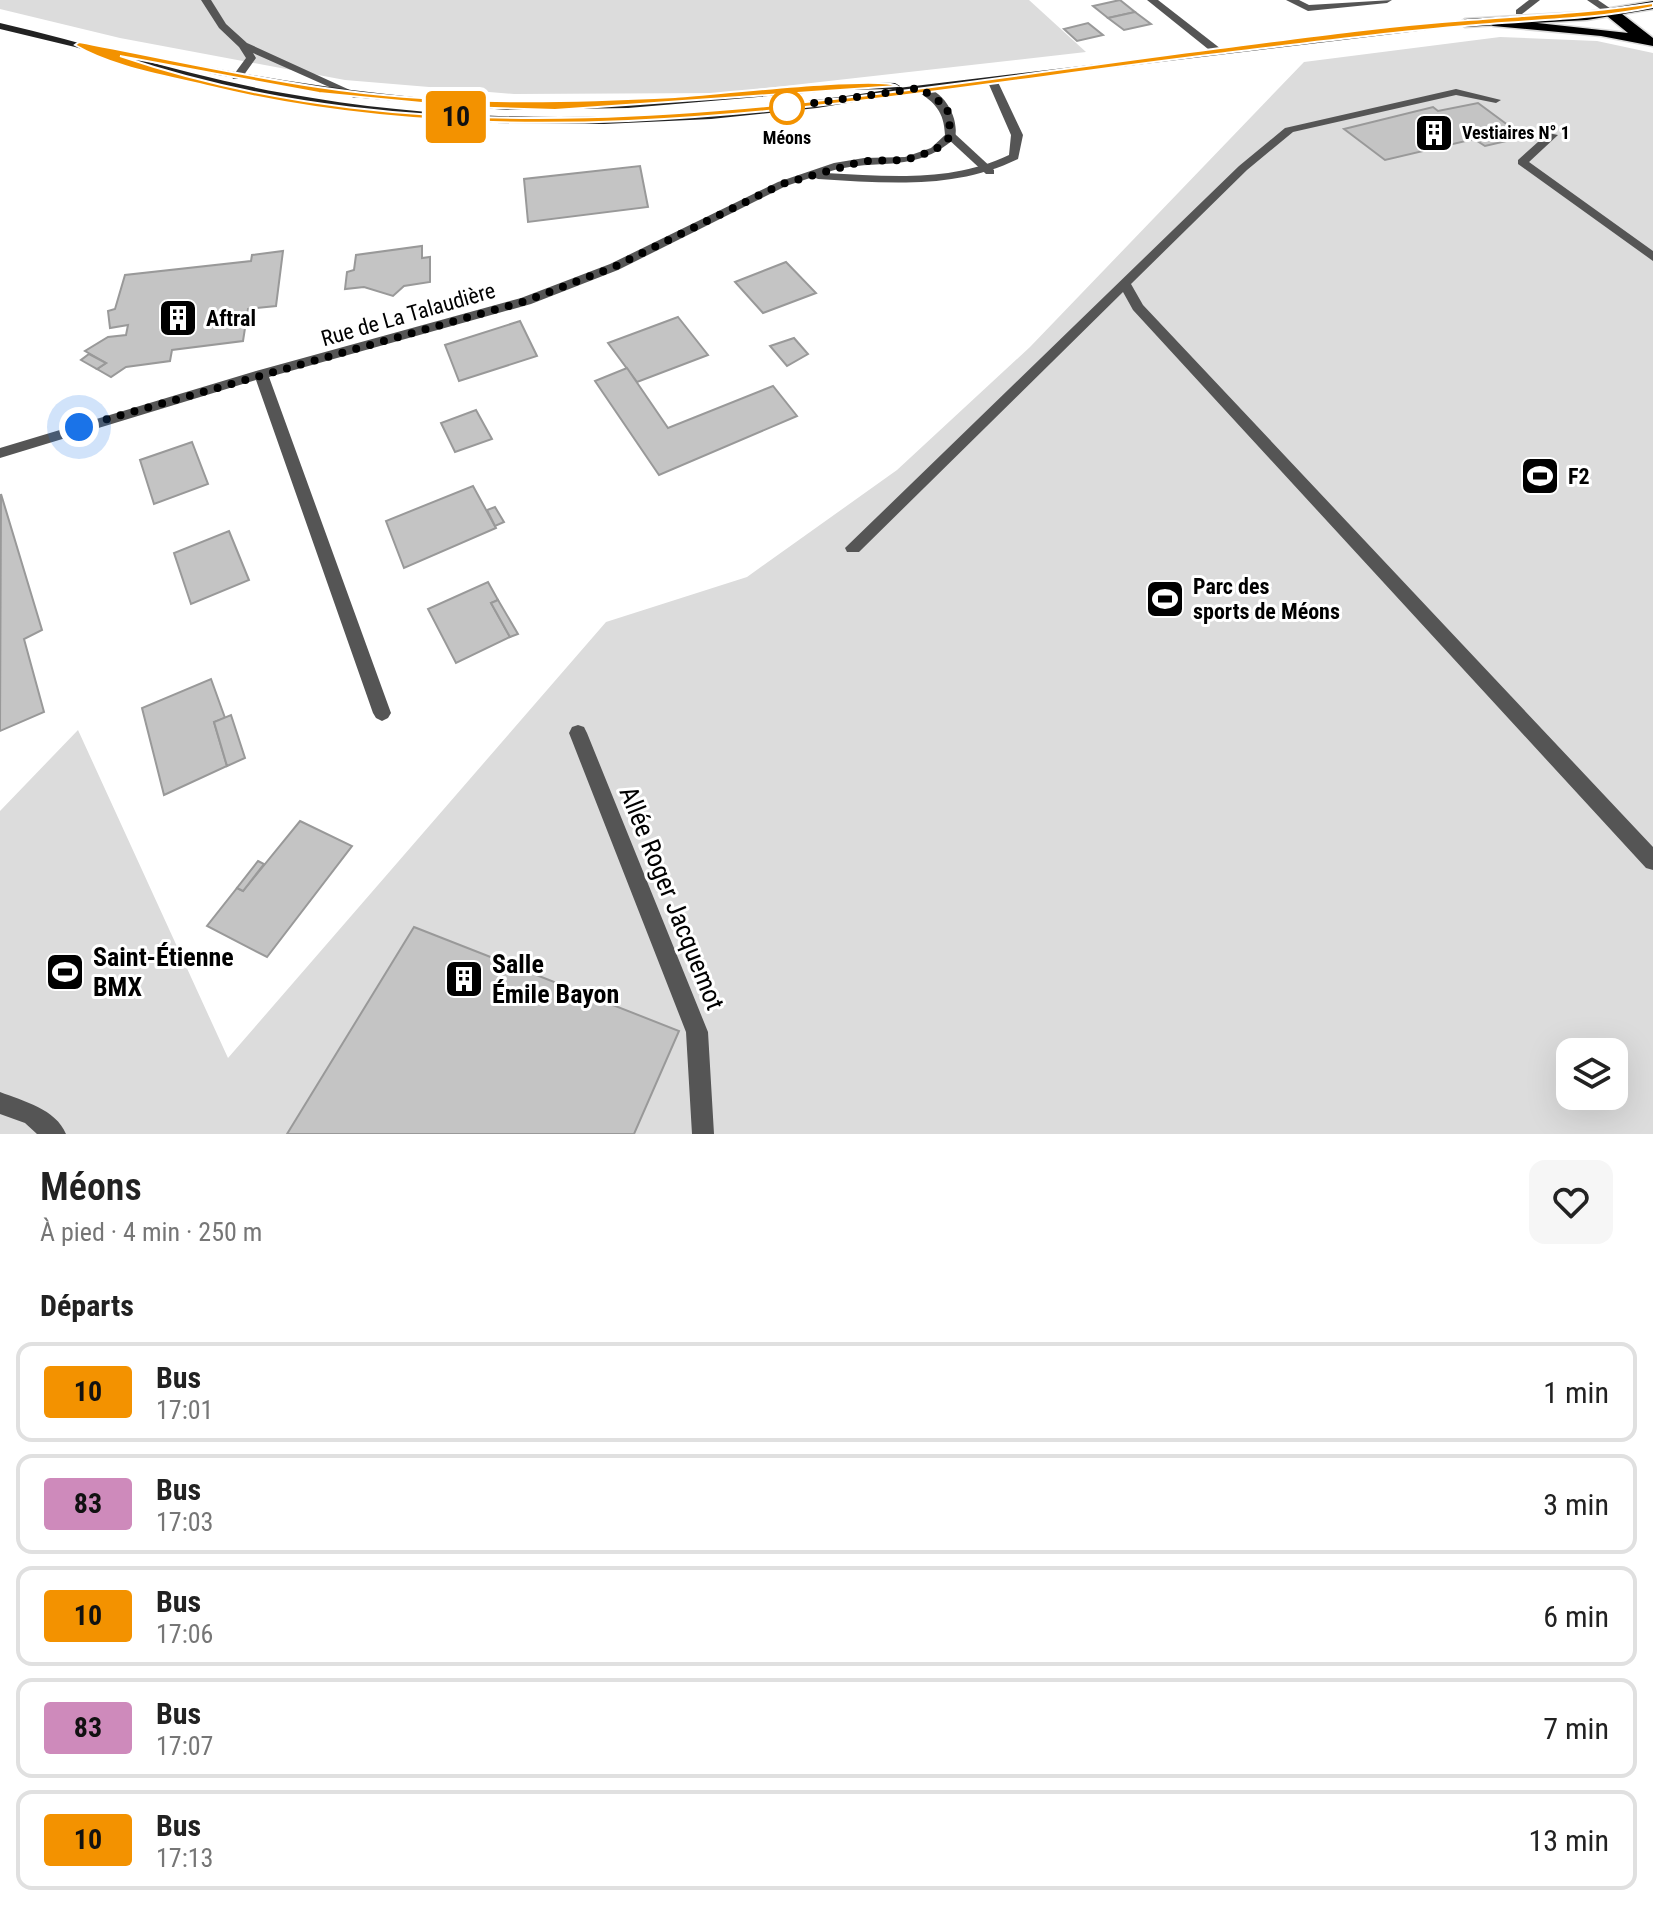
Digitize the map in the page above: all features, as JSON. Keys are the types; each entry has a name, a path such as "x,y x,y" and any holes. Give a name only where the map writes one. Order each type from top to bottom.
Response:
{"highway":[{"path":"1612,13 1651,36"},
{"path":"1493,22 1651,36"}],"main road":[{"path":"1465,23 1519,12 1624,0"},
{"path":"79,45 147,68 246,92 373,112 501,119 627,119 862,99 920,88 1217,51 1465,23 1612,13 1653,5"},
{"path":"0,26 237,77 358,96 555,107 750,96 864,84 920,88"}],"street":[{"path":"206,0 222,26 243,45 251,58 237,77"},
{"path":"1152,0 1217,51"},
{"path":"1291,0 1308,8 1387,0"},
{"path":"1519,12 1535,0"},
{"path":"1595,2 1612,13"},
{"path":"243,45 358,96"},
{"path":"920,88 947,107 951,136 990,172 1014,157 1017,135 992,80"},
{"path":"853,548 1243,168 1289,130 1456,92 1496,100"},
{"path":"1552,135 1522,162 1653,257"},
{"name":"Rue de La Talaudière","path":"0,453 261,374 526,301 614,267 782,184 834,166 864,161 906,160 935,150 951,136"},
{"name":"Rue de La Talaudière","path":"812,176 932,178 990,172"},
{"path":"1124,283 1149,318 1653,861"},
{"path":"261,374 382,713"},
{"name":"Allée Roger Jacquemot","path":"578,733 697,1032 703,1134"},
{"path":"0,1103 32,1115 55,1134"}],"shaded area":[{"path":"0,0 1029,0 1086,52 722,93 514,94 345,80 120,38 0,9"},
{"name":"Parc des sports de Méons","path":"1500,37 1597,41 1653,53 1653,1134 0,1134 0,811 78,730 228,1058 606,622 747,577 897,470 1030,347 1304,62"}],"building":[{"path":"1120,0 1135,12 1108,18 1093,6"},
{"path":"1135,12 1151,24 1124,30 1108,18"},
{"path":"1088,23 1103,35 1077,41 1064,29"},
{"name":"Vestiaires N° 1","path":"1478,103 1524,137 1485,146 1474,139 1385,160 1344,129 1433,107 1438,111"},
{"path":"640,166 648,207 528,222 524,179"},
{"path":"422,246 422,258 430,257 430,282 404,286 393,296 364,287 345,289 347,272 354,270 356,255"},
{"name":"Aftral","path":"283,251 276,306 248,309 243,341 172,350 170,361 126,367 111,377 97,369 106,363 85,351 108,337 126,335 128,325 110,328 108,311 115,309 125,275 251,261 252,255"},
{"path":"786,262 816,293 763,313 735,282"},
{"path":"678,317 708,355 637,382 608,343"},
{"path":"520,321 537,356 459,381 445,345"},
{"path":"794,338 808,354 787,366 770,346"},
{"path":"89,354 106,363 97,369 81,360"},
{"path":"627,368 668,428 773,386 797,416 659,475 595,381"},
{"path":"476,410 492,439 455,452 441,423"},
{"path":"192,442 208,484 154,504 140,460"},
{"path":"473,486 496,528 404,568 386,521"},
{"path":"1,494 42,630 24,639 44,712 0,731"},
{"path":"495,507 504,522 495,526 487,510"},
{"path":"229,531 249,580 191,604 174,553"},
{"path":"488,582 498,600 491,603 510,637 456,663 428,609"},
{"path":"498,600 518,634 510,637 491,603"},
{"path":"211,679 225,718 214,722 227,766 164,795 142,708"},
{"path":"231,715 245,758 227,766 214,722"},
{"path":"300,821 352,846 267,957 207,926 237,888 243,891"},
{"path":"258,861 264,864 243,891 237,888"},
{"name":"Salle Émile Bayon","path":"414,927 679,1031 634,1134 287,1134"}],"bus line":[{"name":"10","path":"892,86 864,84 750,96 555,107 463,104 358,96 248,79 79,45 147,68 246,92 373,112 501,119 627,119 862,99 920,88 1217,51 1465,23 1587,16 1653,5"}],"place":[{"name":"Méons","path":"787,107"},
{"name":"Vestiaires N° 1","path":"1434,133"},
{"name":"Aftral","path":"178,318"},
{"name":"F2","path":"1540,476"},
{"name":"Parc des sports de Méons","path":"1165,599"},
{"name":"Saint-Étienne BMX","path":"65,972"},
{"name":"Salle Émile Bayon","path":"464,979"}],"route":[{"path":"79,427 526,301 614,267 782,184 834,166 864,161 906,160 935,150 951,136 947,107 920,88 862,99 787,107"}]}
